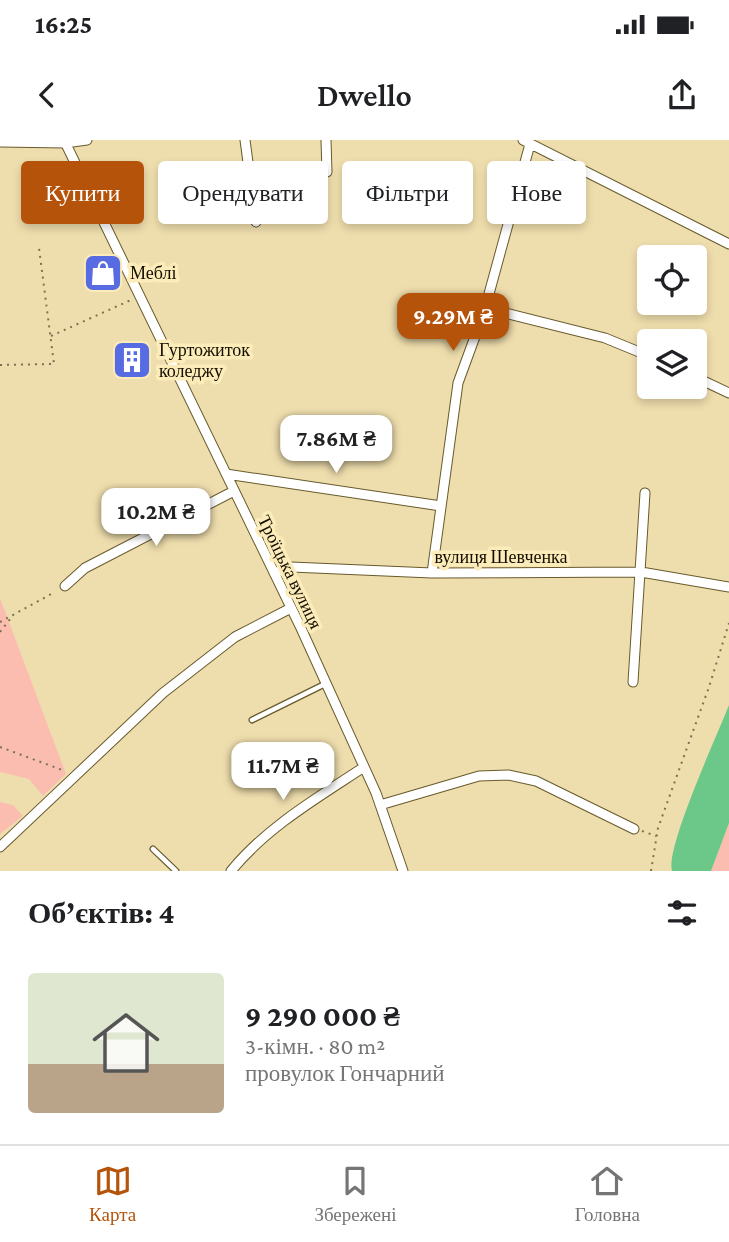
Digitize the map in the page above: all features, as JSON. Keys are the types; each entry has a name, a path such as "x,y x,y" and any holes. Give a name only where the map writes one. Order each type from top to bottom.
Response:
{"street":[{"path":"0,142 87,140"},
{"path":"245,140 248,161"},
{"path":"326,140 327,161"},
{"name":"Троїцька вулиця","path":"65,141 291,608 364,767 403,871"},
{"path":"432,573 458,383 485,307 527,142 729,244"},
{"path":"485,307 605,338 637,351"},
{"path":"707,383 729,393"},
{"path":"226,474 441,506"},
{"path":"65,586 85,568 234,491"},
{"path":"633,682 645,493"},
{"name":"вулиця Шевченка","path":"274,573 291,567 432,573 641,572 729,587"},
{"path":"0,846 163,693 236,637 291,608"},
{"path":"231,871 242,858 295,812 364,767"},
{"path":"380,805 479,776 508,775 536,781 634,829"}],"lane":[{"path":"252,720 326,684"},
{"path":"153,849 176,871"}],"path":[{"path":"0,365 54,364 39,248"},
{"path":"50,337 131,300"},
{"path":"0,622 65,586"},
{"path":"0,632 11,617"},
{"path":"650,871 657,836 729,623"},
{"path":"0,747 50,764 75,776"},
{"path":"634,829 657,836"}],"shaded area":[{"path":"0,598 66,774 43,796 29,779 0,772"},
{"path":"729,705 729,823 711,871 672,871 676,839"},
{"path":"0,802 13,805 23,816 0,834"},
{"path":"729,823 729,871 711,871"}],"place":[{"name":"Меблі","path":"103,273"},
{"name":"Гуртожиток коледжу","path":"132,360"}]}
